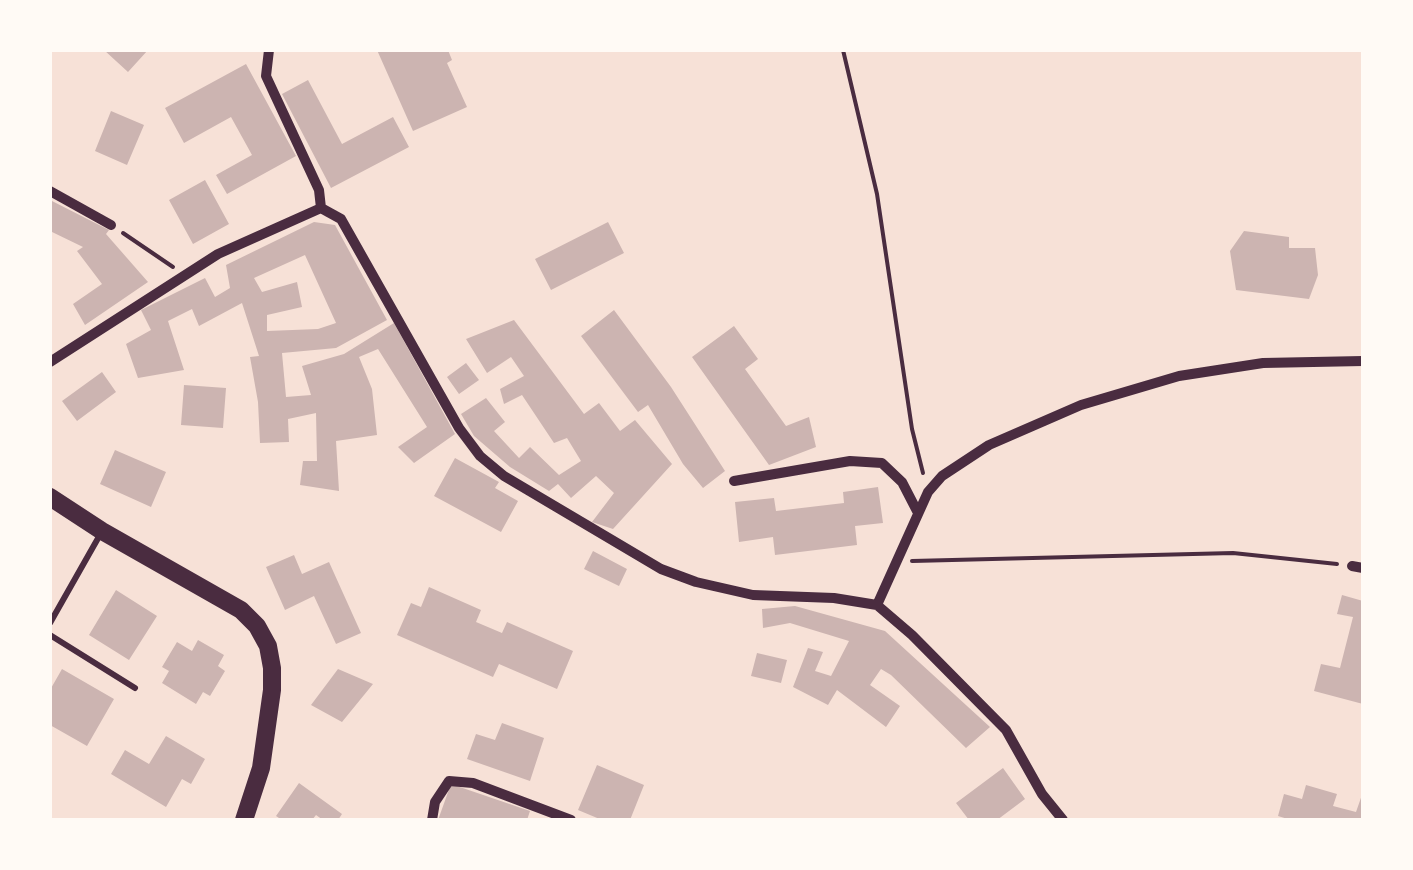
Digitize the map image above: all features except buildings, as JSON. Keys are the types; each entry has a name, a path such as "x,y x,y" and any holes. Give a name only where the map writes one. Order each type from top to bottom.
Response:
{"street":[{"path":"268,50 266,76 318,190 320,208"},
{"path":"50,191 110,225"},
{"path":"50,362 218,254 320,208"},
{"path":"320,208 341,219 459,428 492,466 661,569 696,582 753,595 862,600 877,605 1006,730 1042,794 1063,820"},
{"path":"877,605 928,492 942,476 989,445 1081,405 1193,373 1263,363 1363,361"},
{"path":"734,481 850,462 882,463 902,482 917,511"},
{"path":"50,497 241,610 257,626 272,668 272,690 261,768 244,820"},
{"path":"432,820 435,802 449,781 474,783 572,820"}],"lane":[{"path":"50,623 102,531"},
{"path":"50,635 136,688"}],"path":[{"path":"843,50 876,194 912,429 928,492"},
{"path":"110,225 185,274"},
{"path":"896,561 1233,553 1358,567"}]}
